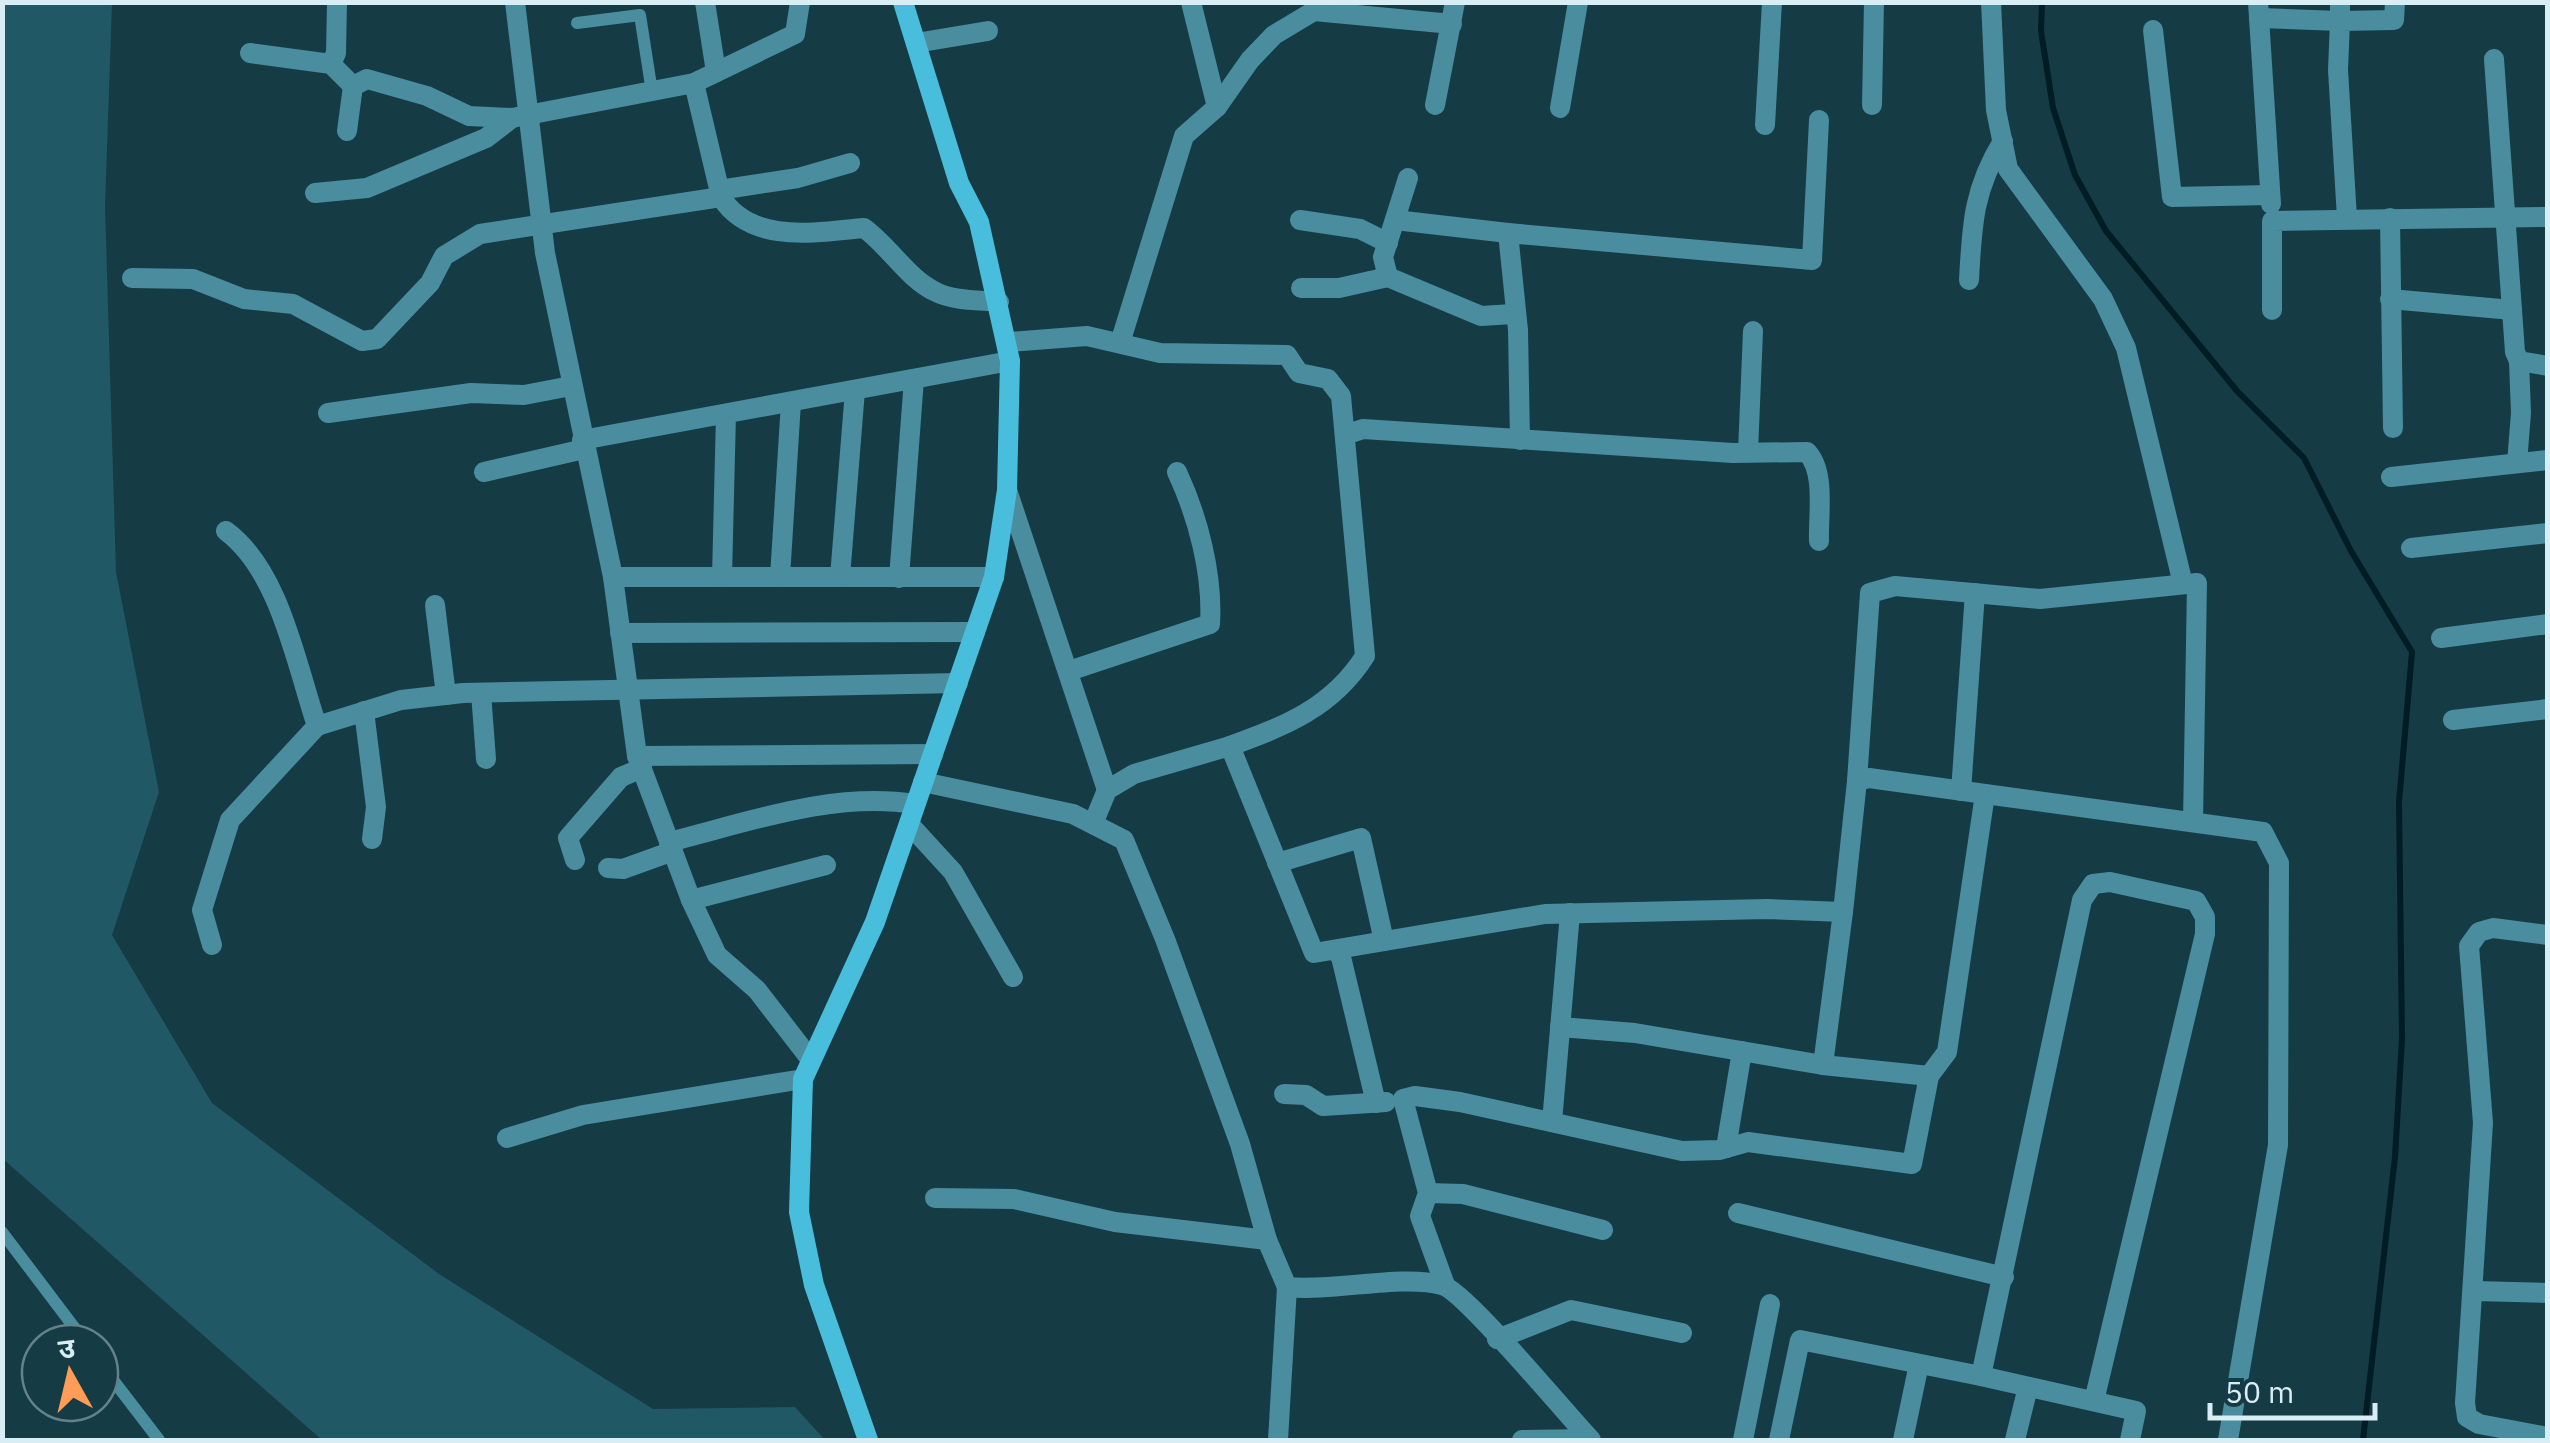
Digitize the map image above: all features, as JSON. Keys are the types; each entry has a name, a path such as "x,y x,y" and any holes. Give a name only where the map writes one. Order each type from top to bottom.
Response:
{"main road":[{"path":"868,1440 814,1285 798,1212 807,1070 875,922 958,684 994,578 1007,490 1010,352 979,222 959,183 903,2"}],"street":[{"path":"330,64 336,53 337,2"},
{"path":"507,1138 584,1115 807,1070 757,990 716,955 690,900 640,762 613,577 519,116 516,2"},
{"path":"705,2 716,72"},
{"path":"352,86 368,79 427,96 469,116 519,116 652,92 694,83 795,34 800,2"},
{"path":"1190,2 1218,107"},
{"path":"1435,105 1456,2"},
{"path":"1560,108 1578,2"},
{"path":"1766,125 1772,2"},
{"path":"1872,104 1874,2"},
{"path":"1991,2 1996,110 2008,168 2103,299 2126,348 2183,584"},
{"path":"2272,310 2272,221 2258,10 2340,12 2394,20 2395,2"},
{"path":"1120,344 1184,136 1218,107 1250,60 1274,36 1317,7 1452,24"},
{"path":"2340,12 2338,70 2348,218"},
{"path":"2154,30 2172,197 2270,194"},
{"path":"916,43 988,31"},
{"path":"250,53 330,64 352,86"},
{"path":"2494,59 2503,218 2522,413 2517,463"},
{"path":"694,83 720,194 728,208 786,235 864,228 888,245 921,283 940,294 999,302"},
{"path":"347,131 352,86"},
{"path":"315,193 367,188 486,138 519,116"},
{"path":"1395,220 1812,260 1819,120"},
{"path":"1969,280 1972,217 1982,175 2003,141"},
{"path":"132,278 193,279 244,299 292,304 362,341 378,339 430,283 444,256 480,234 720,194 850,163"},
{"path":"1388,277 1384,257 1408,178"},
{"path":"2272,221 2548,217"},
{"path":"2390,218 2393,428"},
{"path":"1300,220 1360,230 1388,243"},
{"path":"1508,232 1513,314 1518,330 1520,440"},
{"path":"1300,288 1339,288 1388,277 1481,316 1513,314"},
{"path":"2390,298 2512,310"},
{"path":"1748,452 1753,331"},
{"path":"484,472 583,444 914,379 1010,352 1087,336 1160,352 1287,355 1299,373 1328,379 1340,396 1364,656 1346,685 1296,723 1134,774 1107,790 1093,824"},
{"path":"2519,361 2548,366"},
{"path":"899,578 914,379"},
{"path":"328,413 472,393 524,395 571,386"},
{"path":"840,578 855,390"},
{"path":"780,577 791,402"},
{"path":"722,577 726,414"},
{"path":"1344,436 1363,429 1748,452 1807,452 1814,460 1819,541"},
{"path":"2391,477 2548,460"},
{"path":"1069,672 1210,624 1212,589 1187,493 1177,472"},
{"path":"1007,490 1107,790"},
{"path":"226,530 248,547 278,610 317,726"},
{"path":"2411,548 2548,533"},
{"path":"613,577 994,578"},
{"path":"1822,1065 1857,781 1870,593 1896,586 2040,599 2196,583 2193,822"},
{"path":"1961,791 1975,593"},
{"path":"436,605 446,694"},
{"path":"2441,638 2548,624"},
{"path":"620,634 975,632"},
{"path":"212,945 202,910 230,820 317,726 401,700 446,694 958,684"},
{"path":"480,693 486,759"},
{"path":"2454,720 2548,709"},
{"path":"364,711 376,808 372,838"},
{"path":"1230,746 1314,953 1570,913 1843,912"},
{"path":"575,860 568,838 620,777 640,762 933,754"},
{"path":"1857,781 1870,778 2264,832 2279,864 2278,1146 2228,1440"},
{"path":"923,782 1073,814 1124,840 1240,1144 1267,1240 1287,1287 1278,1440"},
{"path":"1284,1094 1306,1095 1323,1106 1415,1096 1460,1102 1682,1151 1748,1142 1912,1164 1929,1076 1946,1052 1985,794"},
{"path":"608,868 623,869 671,847 800,809 876,798 912,814 953,872 1013,976"},
{"path":"1277,863 1361,838 1384,941"},
{"path":"690,900 826,865"},
{"path":"1981,1376 2082,900 2093,884 2110,882 2196,901 2205,916 2205,934 2094,1401"},
{"path":"1552,1122 1570,913"},
{"path":"2548,935 2493,928 2478,932 2469,946 2483,1122 2465,1403 2468,1416 2479,1424 2548,1438"},
{"path":"1335,950 1342,957 1376,1103"},
{"path":"1560,1028 1634,1033 1822,1065 1929,1076"},
{"path":"1726,1148 1742,1051"},
{"path":"1403,1099 1428,1193 1420,1216 1445,1285 1473,1308 1590,1440"},
{"path":"1428,1193 1464,1194 1603,1230"},
{"path":"935,1198 1014,1199 1115,1222 1267,1240"},
{"path":"1738,1213 2004,1277"},
{"path":"1287,1287 1343,1289 1418,1282 1445,1285"},
{"path":"2475,1292 2548,1293"},
{"path":"1742,1440 1770,1304"},
{"path":"1497,1339 1570,1310 1682,1332"},
{"path":"1779,1440 1800,1340 2136,1411 2130,1440"},
{"path":"1903,1440 1919,1364"},
{"path":"2015,1440 2028,1387"},
{"path":"1522,1440 1590,1440"}],"lane":[{"path":"577,23 640,14 652,92"},
{"path":"2,1232 38,1272 72,1323"},
{"path":"120,1390 159,1440"}],"shaded area":[{"path":"3,2 112,3 105,206 116,572 159,792 112,935 212,1103 439,1274 653,1409 795,1407 825,1440 322,1440 3,1159"}],"waterway":[{"path":"2042,2 2041,31 2053,108 2075,175 2106,231 2237,391 2304,458 2351,551 2412,652 2399,802 2402,1039 2395,1157 2363,1440"}]}
